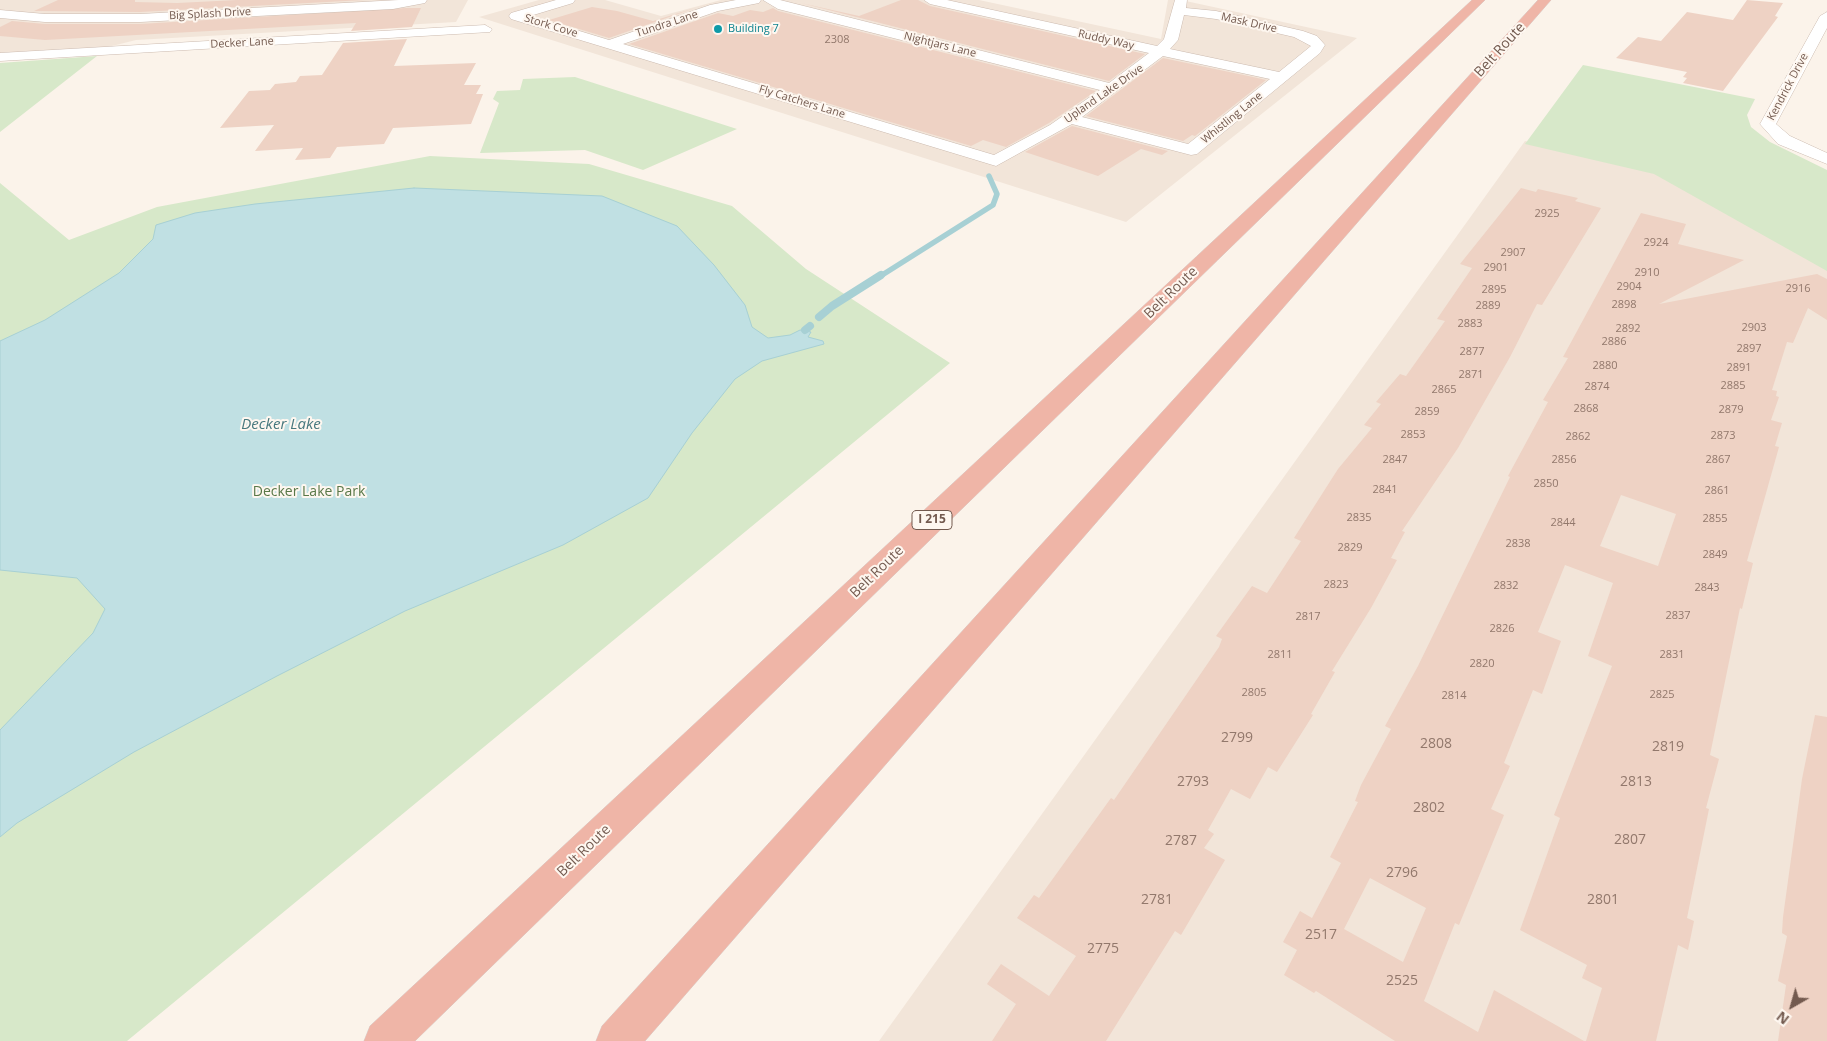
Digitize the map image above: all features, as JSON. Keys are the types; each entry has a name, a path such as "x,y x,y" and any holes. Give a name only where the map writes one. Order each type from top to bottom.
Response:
{"highway":[{"name":"Belt Route","path":"385,1041 1479,0"},
{"name":"Belt Route","path":"617,1041 1545,0"}],"street":[{"name":"Big Splash Drive","path":"0,14 45,18 140,18 393,5 421,0"},
{"name":"Stork Cove","path":"569,0 516,16 609,44"},
{"name":"Tundra Lane","path":"609,44 721,7 755,0"},
{"name":"Nightjars Lane","path":"769,0 783,6 1112,88"},
{"name":"Ruddy Way","path":"930,0 1160,52 1282,77"},
{"name":"Upland Lake Drive","path":"996,161 1070,119 1160,52 1173,36 1181,6"},
{"name":"Mask Drive","path":"1181,6 1298,34 1316,42"},
{"name":"Kendrick Drive","path":"1827,16 1770,117 1768,124 1784,140 1827,158"},
{"name":"Decker Lane","path":"0,57 484,29"},
{"name":"Whistling Lane","path":"1070,119 1191,150 1315,50 1318,45 1316,42"},
{"name":"Fly Catchers Lane","path":"609,44 996,161"}],"shaded area":[{"path":"0,0 468,0 456,22 136,40 108,47 0,53"},
{"path":"539,0 605,0 661,16 721,0 979,0 1161,39 1168,0 1181,0 1357,38 1126,222 479,17"},
{"path":"1525,141 1650,170 1827,269 1827,1041 879,1041"}],"green space":[{"path":"97,56 0,132 0,63"},
{"path":"1583,65 1755,99 1747,115 1751,127 1770,142 1827,170 1827,271 1654,174 1525,144"},
{"path":"575,77 737,129 643,170 585,150 480,153 499,103 493,99 497,91 520,90 523,79"},
{"name":"Decker Lake Park","path":"430,156 589,164 732,206 806,269 950,363 127,1041 0,1041 0,183 69,240 157,207"}],"water":[{"name":"Decker Lake","path":"414,188 602,196 677,226 714,265 745,305 752,327 768,338 790,335 800,330 811,332 808,337 823,341 824,344 762,361 735,379 692,433 648,498 563,545 405,611 277,676 134,752 17,823 0,837 0,730 93,633 105,609 77,578 0,570 0,341 45,320 119,273 153,239 156,225 195,213 255,204"}],"building":[{"path":"58,0 135,0 135,2 177,3 237,0 364,0 140,12 34,11"},
{"path":"901,0 918,0 930,6 1145,54 1109,81 801,3 859,16"},
{"path":"1747,0 1783,3 1775,16 1778,17 1723,91 1683,83 1687,78 1683,77 1687,72 1616,58 1638,37 1661,41 1687,12 1733,20"},
{"path":"592,7 617,11 653,21 695,8 609,38 549,20"},
{"path":"421,8 412,27 351,31 356,23 45,40 0,36 0,27 12,21 45,24 140,24"},
{"path":"773,8 778,11 1096,91 1049,123 1006,147 983,140 971,146 629,44 718,13 733,16 750,10 763,12"},
{"path":"407,39 394,66 476,63 464,85 481,85 476,94 483,94 471,124 393,128 384,144 337,147 330,158 295,160 303,148 255,151 274,125 220,128 249,91 270,90 275,84 296,82 300,76 322,75 343,43"},
{"path":"1163,58 1266,80 1195,136 1192,135 1183,141 1086,116"},
{"path":"1072,126 1168,151 1162,155 1141,149 1098,176 1025,152"},
{"path":"1521,188 1536,192 1538,189 1578,198 1575,201 1601,208 1542,305 1537,304 1510,357 1458,448 1402,531 1405,532 1391,558 1397,560 1371,608 1332,671 1335,672 1311,714 1313,715 1277,772 1268,767 1250,799 1231,789 1208,830 1214,834 1204,848 1225,860 1181,935 1175,931 1106,1041 992,1041 1016,1004 987,984 1001,964 1049,996 1076,956 1017,918 1034,895 1039,898 1111,798 1114,800 1219,647 1222,639 1216,636 1252,586 1267,593 1301,541 1294,538 1338,469 1372,428 1364,425 1381,404 1376,402 1400,374 1406,376 1445,321 1437,319 1472,268 1460,264"},
{"path":"1641,213 1686,224 1678,244 1744,260 1659,304 1817,274 1827,279 1827,320 1808,308 1793,343 1787,342 1772,390 1777,391 1776,396 1779,397 1771,420 1782,423 1775,446 1779,447 1747,561 1753,563 1742,609 1740,608 1710,755 1719,759 1706,808 1709,809 1687,918 1694,921 1688,950 1678,945 1656,1041 1586,1041 1602,988 1582,978 1587,965 1520,930 1560,818 1554,815 1612,666 1588,656 1613,583 1565,565 1538,632 1561,641 1542,694 1533,690 1504,763 1510,766 1491,809 1504,815 1459,925 1455,923 1424,1001 1478,1032 1494,990 1584,1041 1395,1041 1316,991 1314,993 1284,975 1297,950 1283,942 1300,911 1312,918 1341,863 1330,857 1358,802 1355,801 1361,785 1391,729 1385,726 1418,666 1510,477 1508,476 1548,402 1543,400 1568,358 1563,357","holes":["1621,495 1676,514 1658,566 1600,546","1370,878 1426,908 1403,962 1344,929"]},
{"path":"1815,715 1827,717 1827,1041 1778,1041 1786,985 1778,981 1787,936 1782,933 1783,917 1802,779"}],"waterway":[{"path":"879,277 993,205 997,194 989,176"},
{"path":"819,317 832,306 881,275"},
{"path":"805,330 810,326"}],"place":[{"name":"Building 7","path":"718,29"}]}
